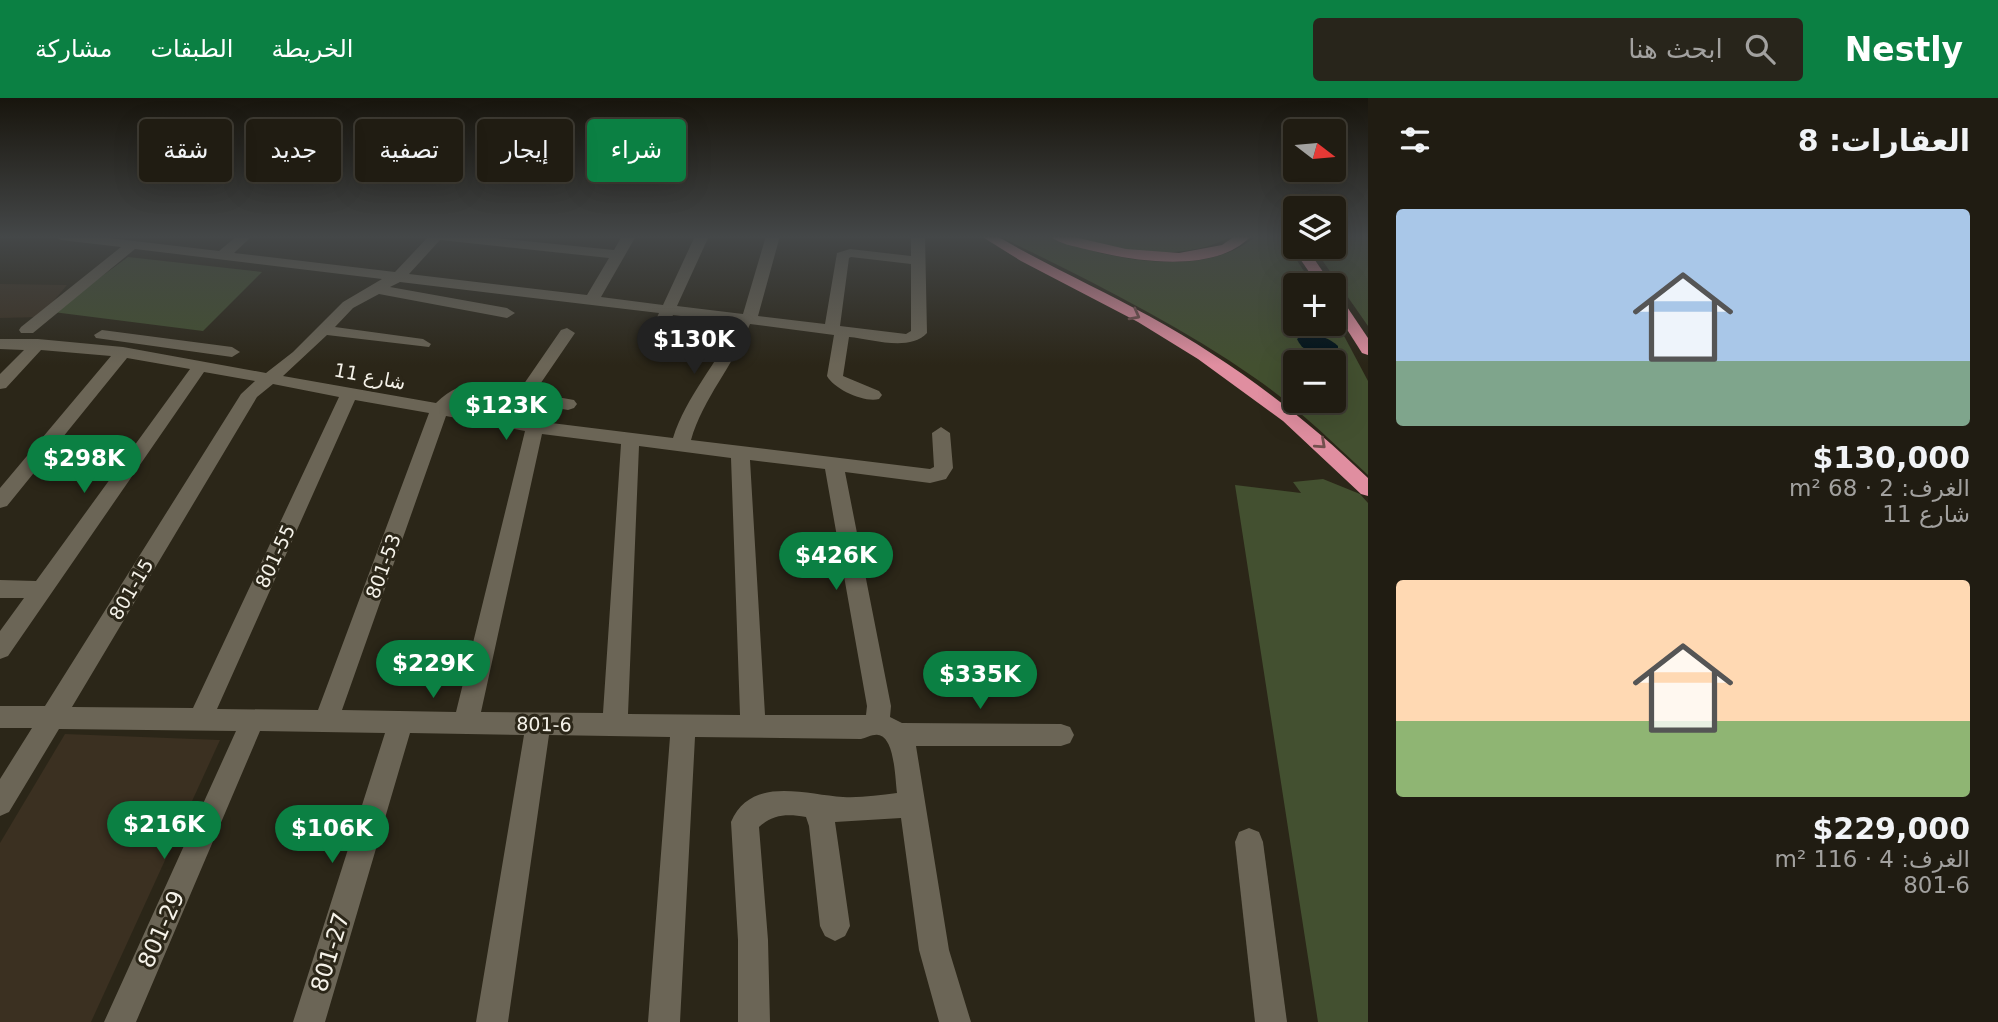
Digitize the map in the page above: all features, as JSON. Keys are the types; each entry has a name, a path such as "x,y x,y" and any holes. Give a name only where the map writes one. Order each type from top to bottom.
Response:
{"highway":[{"path":"1069,279 1142,318 1222,367 1304,429 1368,489"},
{"path":"1346,316 1368,350"}],"street":[{"path":"0,384 33,337 95,279"},
{"name":"801-15","path":"0,803 250,394 299,355 348,305 393,279"},
{"path":"433,279 908,339 917,336 918,279"},
{"path":"592,299 604,279"},
{"path":"656,336 683,279"},
{"path":"680,446 688,419 732,350 747,319 759,279"},
{"path":"840,279 835,376 838,381 873,394"},
{"path":"377,289 507,313"},
{"path":"322,330 422,344"},
{"path":"33,337 89,333 232,352"},
{"path":"506,422 567,333"},
{"name":"شارع 11","path":"1,335 33,337 201,365 535,427 930,476 939,474 944,468 941,433"},
{"path":"0,501 123,352"},
{"path":"0,649 201,365"},
{"path":"439,411 462,389 470,388 568,404"},
{"name":"801-55","path":"200,720 350,392"},
{"name":"801-53","path":"326,721 439,411"},
{"path":"466,723 535,427"},
{"path":"615,725 630,439"},
{"path":"740,453 753,727"},
{"path":"834,465 879,706 887,728 904,749 934,950 955,1022"},
{"path":"0,589 41,590"},
{"name":"801-6","path":"0,717 887,728 1062,735"},
{"name":"801-29","path":"120,1022 253,720"},
{"name":"801-27","path":"309,1022 401,722"},
{"path":"492,1022 538,724"},
{"path":"664,1022 682,726"},
{"path":"754,1022 753,940 745,822 758,808 782,800 845,810 912,804"},
{"path":"814,804 823,826 835,926"},
{"path":"1249,842 1271,1022"}],"shaded area":[{"path":"0,284 67,285 40,317 0,318"},
{"path":"65,734 220,740 91,1022 0,1022 0,843"}],"green space":[{"path":"98,279 255,279 203,331 53,312"},
{"path":"1085,279 1283,279 1283,336 1344,336 1368,381 1368,475 1300,413 1346,413 1346,350 1283,350 1283,399 1193,338"},
{"path":"1346,279 1368,279 1368,326 1346,294"},
{"path":"1323,479 1360,494 1368,503 1368,1022 1318,1022 1235,485 1301,493 1293,482"}],"water":[{"path":"1301,336 1319,336 1330,340 1338,346 1338,350 1306,350 1297,339"}]}
